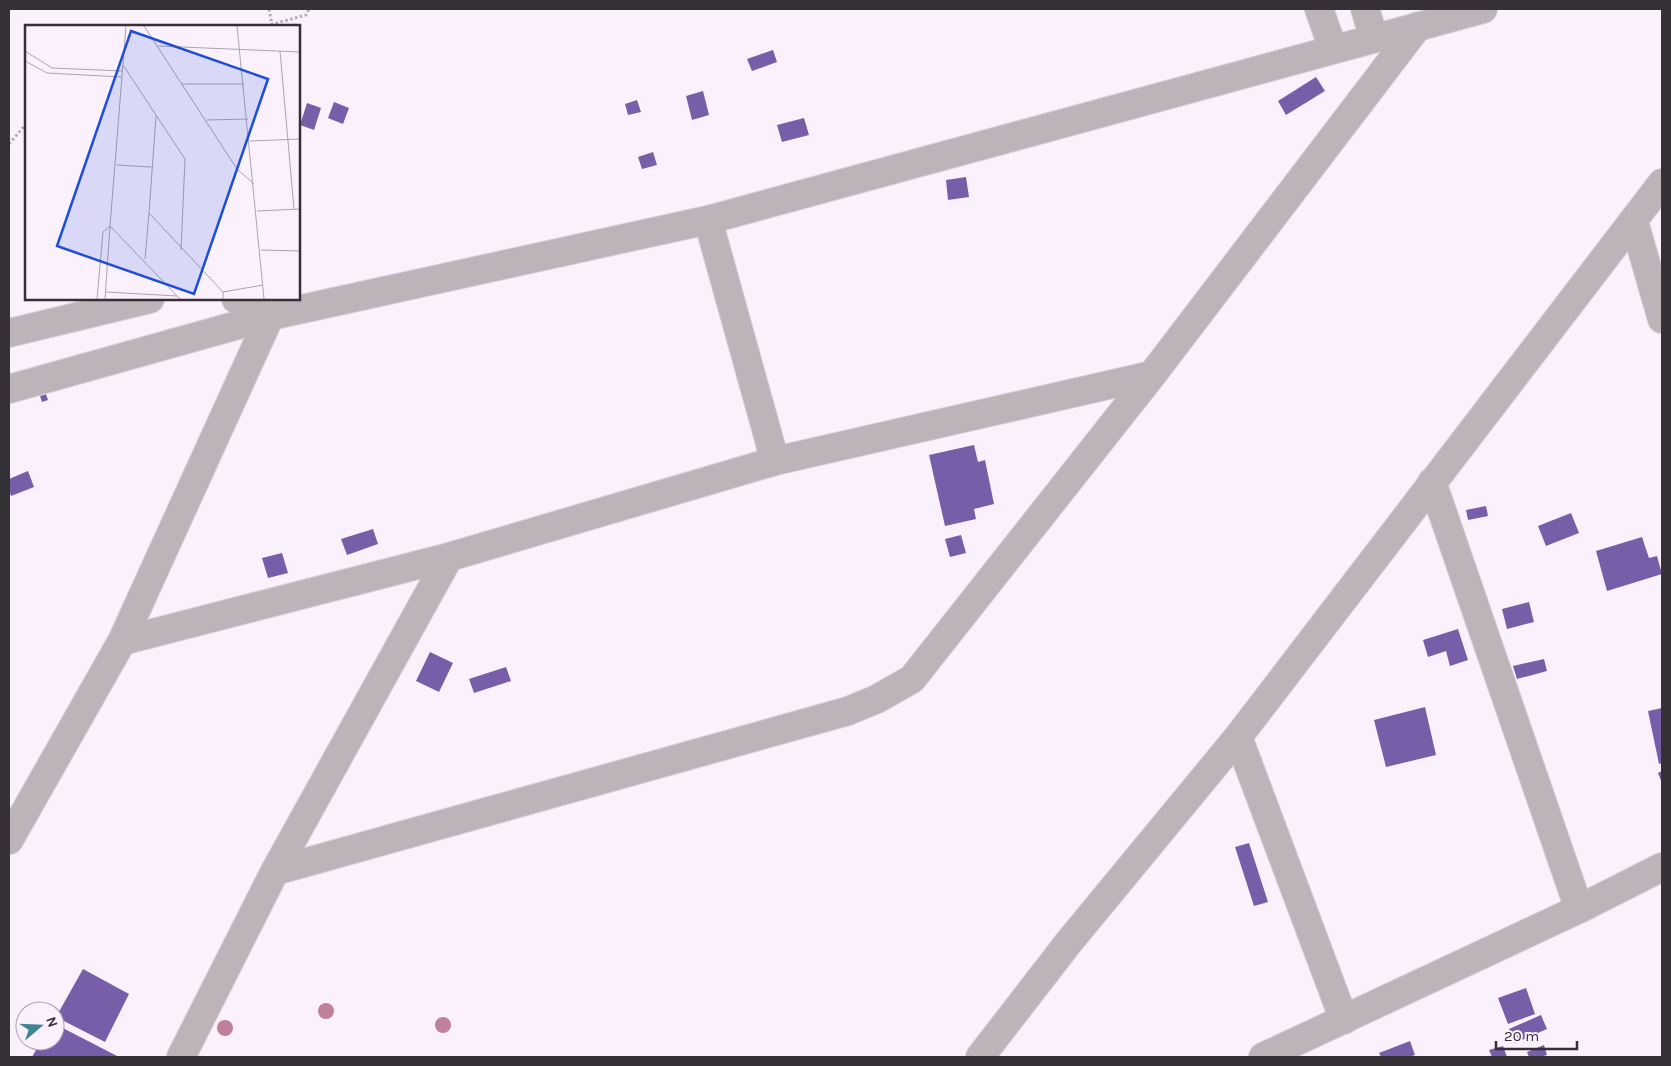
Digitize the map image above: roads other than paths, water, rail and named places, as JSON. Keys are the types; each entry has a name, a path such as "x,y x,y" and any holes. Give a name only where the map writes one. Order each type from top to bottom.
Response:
{"street":[{"path":"1319,9 1333,50"},
{"path":"1365,9 1374,38"},
{"path":"9,389 270,316 708,220 1483,9"},
{"path":"274,871 848,711 878,699 912,678 1152,375 1418,26"},
{"path":"980,1057 1069,942 1238,737 1662,183"},
{"path":"708,220 775,461"},
{"path":"1634,222 1662,319"},
{"path":"9,333 146,300"},
{"path":"238,300 270,316"},
{"path":"9,840 122,641 270,316"},
{"path":"122,641 449,557 775,461 1152,375"},
{"path":"1432,482 1579,909"},
{"path":"182,1057 274,871 449,557"},
{"path":"1238,737 1344,1020"},
{"path":"1263,1057 1579,909 1662,866"}]}
